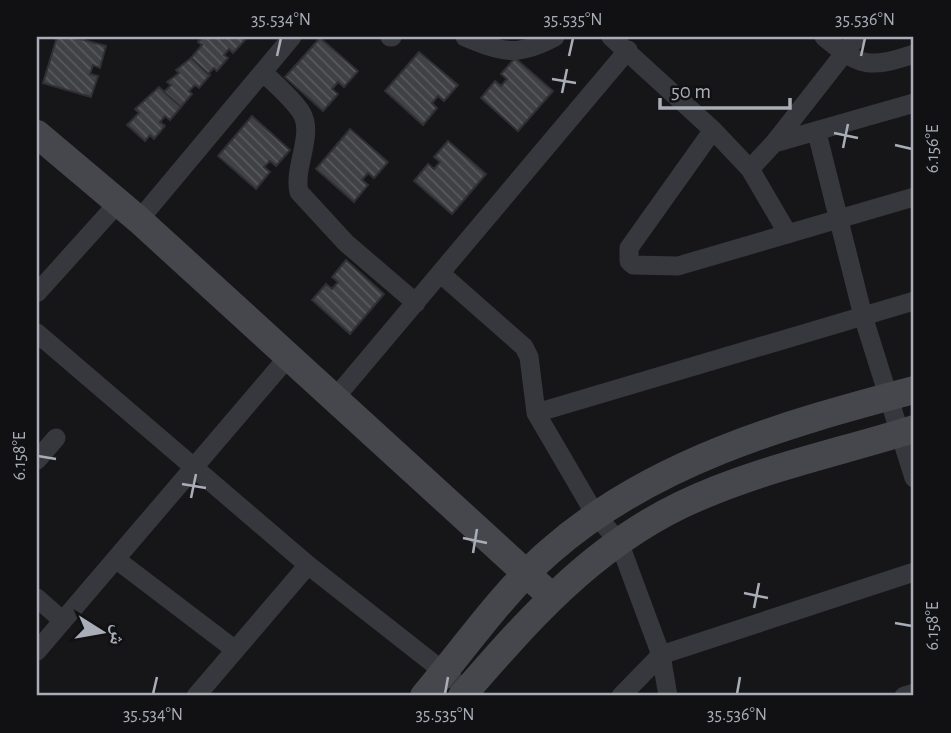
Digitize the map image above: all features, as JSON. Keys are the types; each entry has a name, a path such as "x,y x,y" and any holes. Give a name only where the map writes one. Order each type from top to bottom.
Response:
{"main road":[{"path":"37,134 129,211 552,597"},
{"path":"424,696 547,553 595,514 624,495 685,464 733,445 914,390"},
{"path":"465,694 531,616 619,542 682,505 758,476 906,431"}],"street":[{"path":"37,293 129,211 263,72 292,37"},
{"path":"465,37 499,52 527,50 555,37"},
{"path":"611,37 713,130 750,169 788,234"},
{"path":"824,37 864,64 877,65 914,54"},
{"path":"750,169 774,143 857,37"},
{"path":"335,398 628,50"},
{"path":"263,72 300,111 305,120 296,180 299,192 346,243 416,303"},
{"path":"774,143 817,134 914,103"},
{"path":"713,130 633,241 629,248 629,261 641,267 678,266 914,197"},
{"path":"817,134 863,316 886,397 906,431 914,478"},
{"path":"440,273 524,347 529,357 536,413 595,514 619,542 661,655 668,696"},
{"path":"536,413 914,302"},
{"path":"37,333 308,565 445,672 465,694"},
{"path":"37,650 117,560 289,356"},
{"path":"37,460 56,438"},
{"path":"117,560 234,649"},
{"path":"196,696 308,565"},
{"path":"621,696 661,655 914,572"},
{"path":"37,598 63,621"},
{"path":"904,696 914,693"}],"building":[{"path":"57,37 73,37 106,46 100,68 93,65 90,74 98,76 91,97 43,83"},
{"path":"203,37 242,37 245,40 233,53 229,49 224,55 228,58 217,71 214,68 208,74 191,58 202,45 198,42"},
{"path":"320,38 358,71 344,87 338,82 332,89 338,94 323,111 285,77"},
{"path":"419,52 458,85 444,101 438,96 432,103 437,108 423,125 385,91"},
{"path":"191,58 210,75 199,88 195,85 189,91 192,94 181,107 164,92 171,85 167,82 179,73 176,70"},
{"path":"515,58 553,91 518,131 481,98 495,81 501,86 507,79 501,74"},
{"path":"159,87 181,107 170,120 165,116 160,122 165,126 154,139 150,135 145,141 127,125 139,113 135,109"},
{"path":"252,116 290,150 276,166 270,161 264,167 270,172 256,189 218,156"},
{"path":"350,129 388,162 374,178 368,173 362,180 368,185 354,202 316,169"},
{"path":"448,141 486,174 452,214 414,181 428,164 434,169 440,162 434,157"},
{"path":"346,260 384,294 350,334 312,300 326,284 332,289 338,282 332,277"}]}
